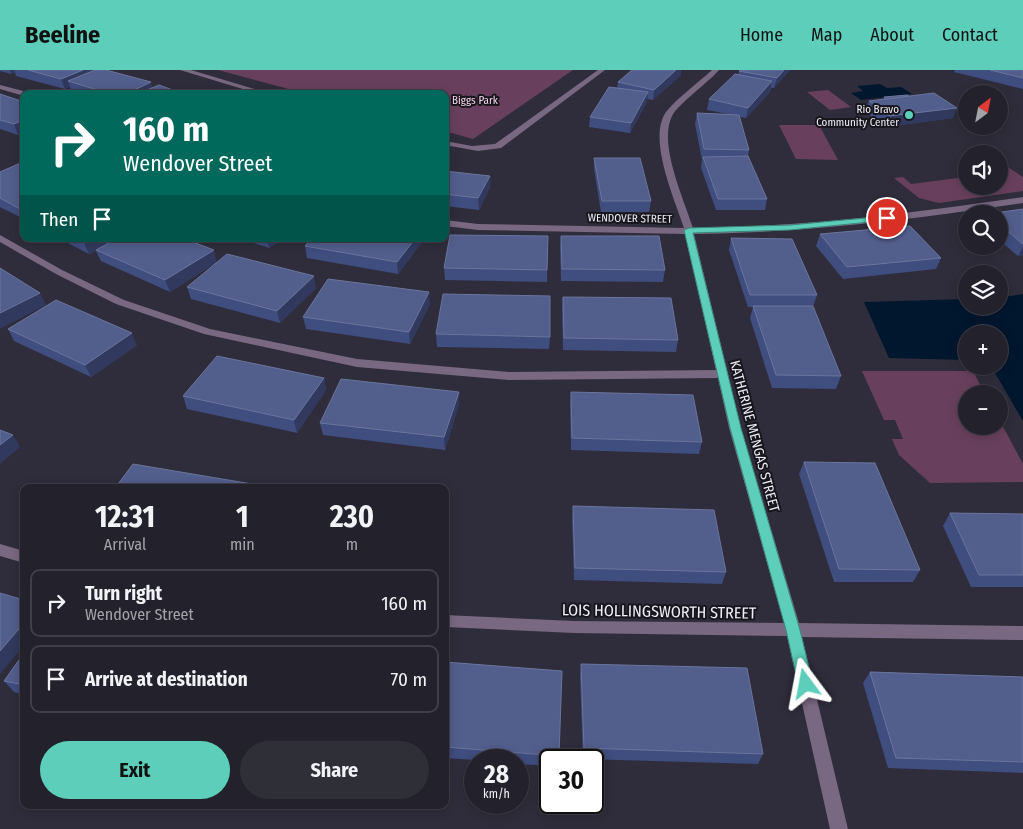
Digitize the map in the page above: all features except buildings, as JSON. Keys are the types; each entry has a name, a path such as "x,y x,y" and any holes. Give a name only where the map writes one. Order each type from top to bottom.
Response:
{"street":[{"path":"183,70 254,90"},
{"path":"449,144 475,150 484,150 498,146 602,70"},
{"name":"KATHERINE MENGAS STREET","path":"714,70 670,114 662,133 664,151 689,230 735,428 793,630 839,829"},
{"path":"0,87 20,93"},
{"name":"WENDOVER STREET","path":"449,223 478,227 689,230 790,228 849,223 1023,200"},
{"path":"0,238 59,272 120,302 208,332 357,363 509,376 723,374"},
{"path":"0,550 20,555"},
{"name":"LOIS HOLLINGSWORTH STREET","path":"449,621 574,628 1023,632"}],"green space":[{"name":"Biggs Park","path":"218,70 573,70 473,139 449,132 449,90 292,90"},
{"path":"828,90 851,107 830,110 807,92"},
{"path":"779,125 819,125 838,160 796,159"},
{"path":"1008,167 1023,177 1023,191 1008,193"},
{"path":"903,177 911,184 958,178 958,195 995,195 939,203 919,198 894,178"},
{"path":"862,371 958,371 958,375 975,375 980,385 958,385 958,435 1008,435 1023,464 1023,482 930,483 899,455 892,439 903,439 895,420 884,420"}],"water":[{"path":"880,84 887,88 901,87 912,94 861,100 851,93 863,91 857,86"},
{"path":"1023,294 1023,421 1008,395 1008,385 1002,385 996,375 1008,375 1008,325 958,325 958,360 889,358 864,302 958,299 958,315 1008,315 1008,296"}],"place":[{"name":"Rio Bravo Community Center","path":"909,115"}],"route":[{"path":"806,684 793,630 735,428 689,230 790,228 887,218"}]}
